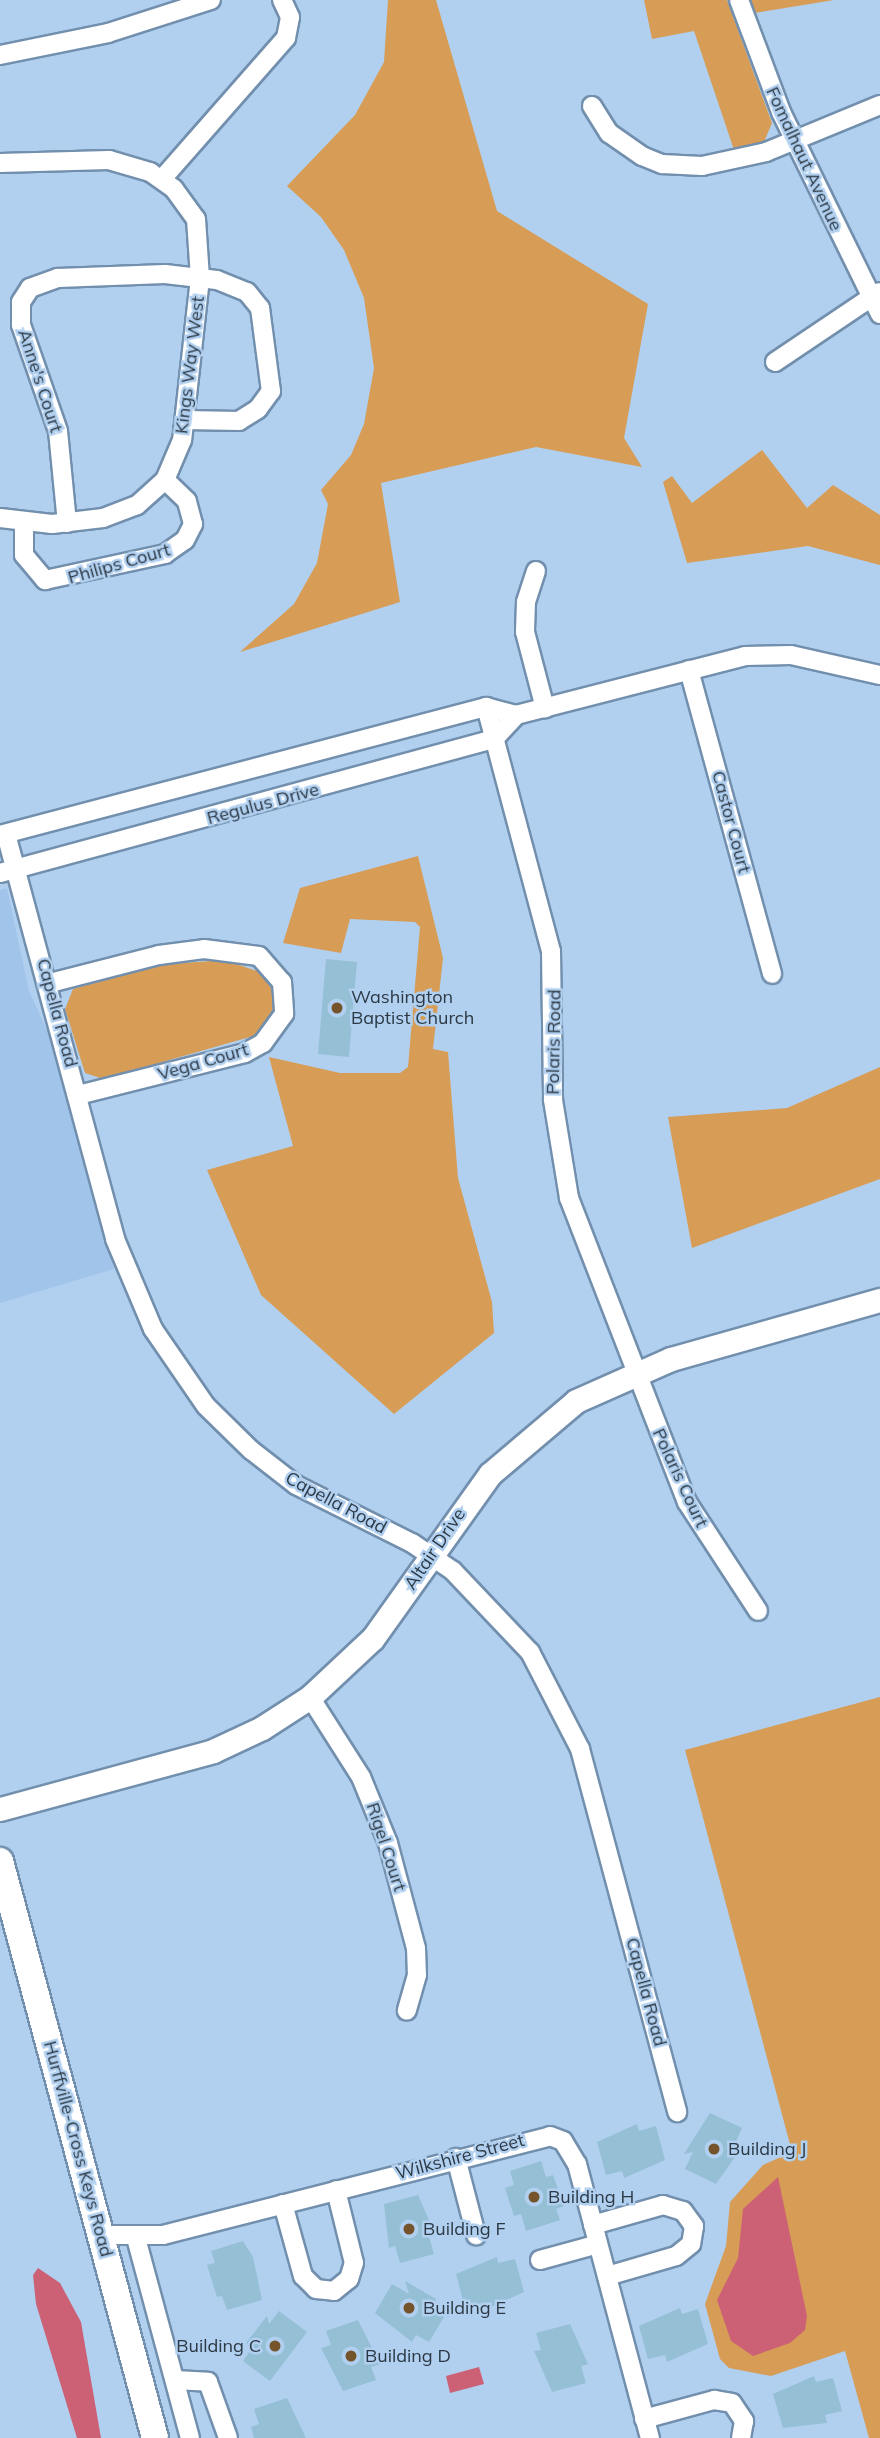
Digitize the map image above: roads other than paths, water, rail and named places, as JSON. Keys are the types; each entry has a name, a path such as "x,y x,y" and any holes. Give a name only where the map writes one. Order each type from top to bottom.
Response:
{"main road":[{"name":"Hurffville-Cross Keys Road","path":"0,1861 155,2438"}],"street":[{"path":"0,55 108,33 211,0"},
{"path":"0,163 108,160 137,165 162,179 286,38 290,17 282,0"},
{"name":"Fomalhaut Avenue","path":"739,0 794,139 875,294 880,314"},
{"path":"592,106 616,139 662,164 702,166 743,160 880,105"},
{"name":"Kings Way West","path":"162,179 195,219 200,278 185,420 165,480"},
{"name":"Anne's Court","path":"68,523 58,431 21,325 25,294 37,283 58,278 200,278"},
{"path":"185,420 239,421 258,409 272,382 255,300 238,286 200,278"},
{"path":"775,362 875,294"},
{"path":"0,518 24,522 68,523 121,513 165,480"},
{"name":"Philips Court","path":"24,522 24,555 45,580 68,580 165,554 185,540 193,524 187,501 165,480"},
{"path":"536,571 526,601 525,632 545,708"},
{"path":"3,834 486,707 516,715 689,670 774,654 880,675"},
{"name":"Castor Court","path":"689,670 772,974"},
{"name":"Polaris Road","path":"486,707 554,969 552,1082 565,1180 635,1373"},
{"path":"494,739 516,715"},
{"name":"Regulus Drive","path":"8,871 494,739"},
{"name":"Capella Road","path":"3,834 8,871 50,983 125,1269 153,1329 188,1384 226,1427 273,1469 431,1555 505,1620 562,1707 588,1777 677,2112"},
{"name":"Vega Court","path":"50,983 159,954 204,949 259,956 282,982 284,1014 263,1043 245,1053 78,1095"},
{"name":"Altair Drive","path":"0,1809 213,1751 262,1728 310,1697 373,1638 478,1488 518,1445 576,1401 635,1373 880,1300"},
{"name":"Polaris Court","path":"635,1373 687,1502 758,1611"},
{"name":"Rigel Court","path":"310,1697 361,1777 388,1843 416,1948 417,1975 407,2011"},
{"name":"Wilkshire Street","path":"100,2235 136,2238 283,2204 535,2137 563,2141 577,2164 650,2438"},
{"path":"456,2158 476,2235"},
{"path":"283,2204 303,2276 316,2289 334,2291 349,2279 354,2263 336,2190"},
{"path":"593,2225 663,2205 683,2211 694,2226 691,2244 676,2256 607,2276"},
{"path":"136,2238 190,2438"},
{"path":"540,2260 598,2244"},
{"path":"174,2380 208,2382 228,2438"},
{"path":"644,2418 714,2400 732,2403 744,2421 741,2438"}],"place":[{"name":"Washington Baptist Church","path":"337,1008"},
{"name":"Building J","path":"714,2149"},
{"name":"Building H","path":"534,2197"},
{"name":"Building F","path":"409,2229"},
{"name":"Building E","path":"409,2308"},
{"name":"Building C","path":"275,2346"},
{"name":"Building D","path":"351,2356"}]}
